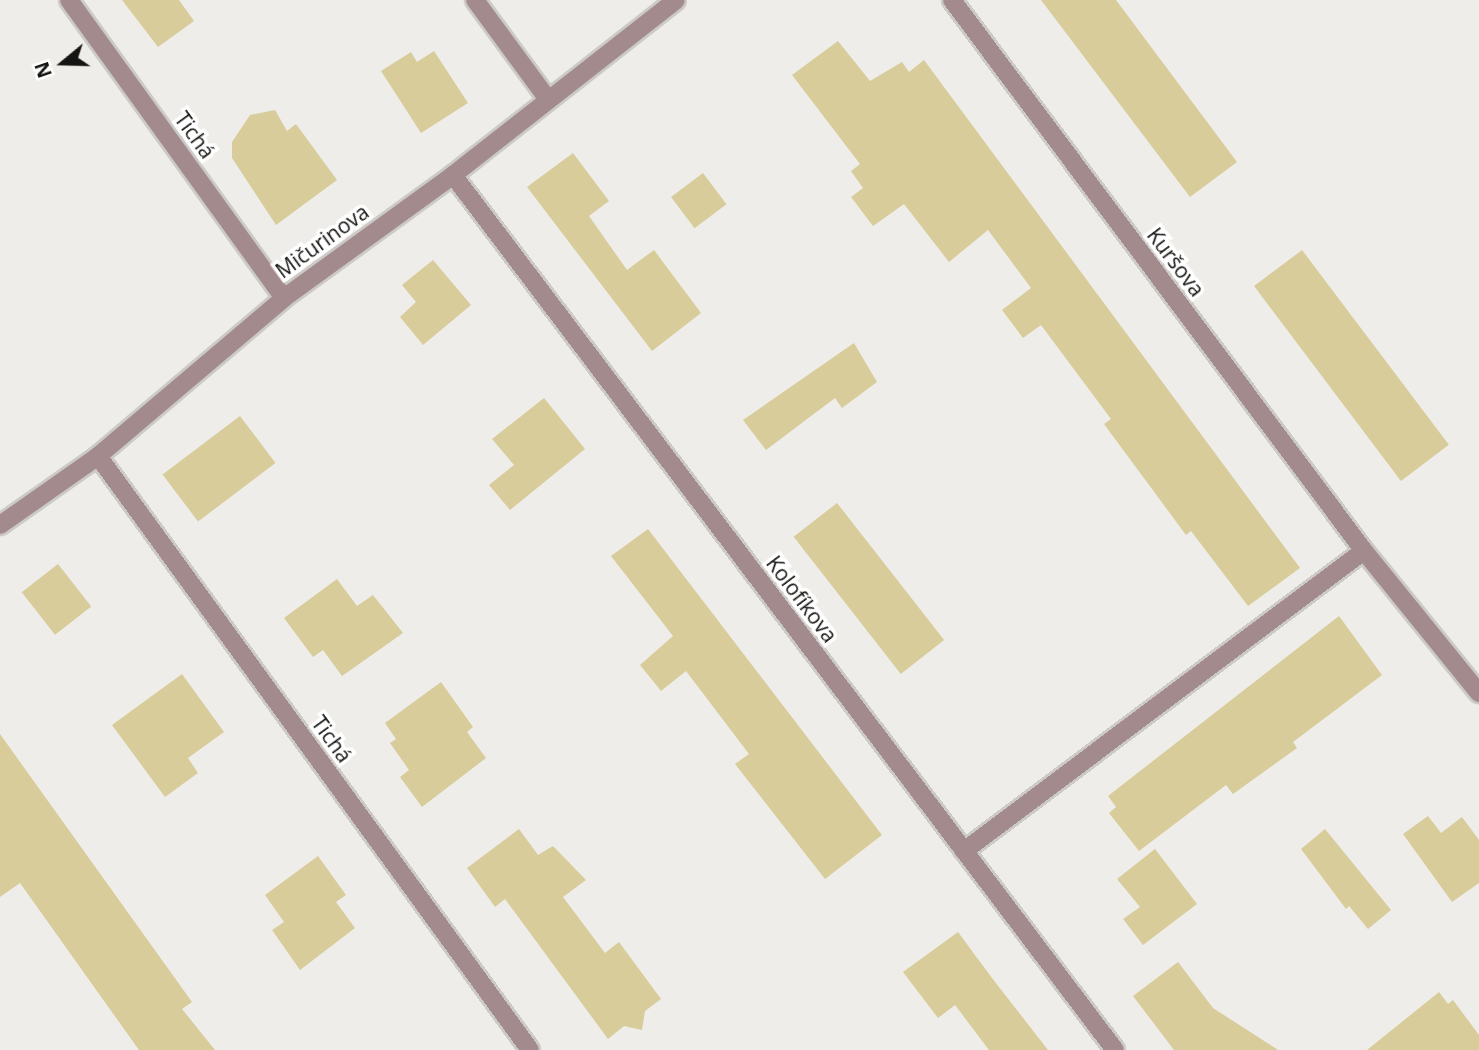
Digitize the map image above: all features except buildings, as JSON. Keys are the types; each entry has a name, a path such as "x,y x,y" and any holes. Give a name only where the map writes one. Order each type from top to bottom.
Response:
{"street":[{"name":"Tichá","path":"69,0 284,298"},
{"path":"475,0 547,98"},
{"name":"Mičurinova","path":"0,525 98,456 284,298 453,175 547,98 676,0"},
{"name":"Kuršova","path":"952,0 1364,551 1477,692"},
{"name":"Kolofíkova","path":"453,175 1115,1050"},
{"name":"Tichá","path":"98,456 530,1050"},
{"path":"964,851 1364,551"}]}
